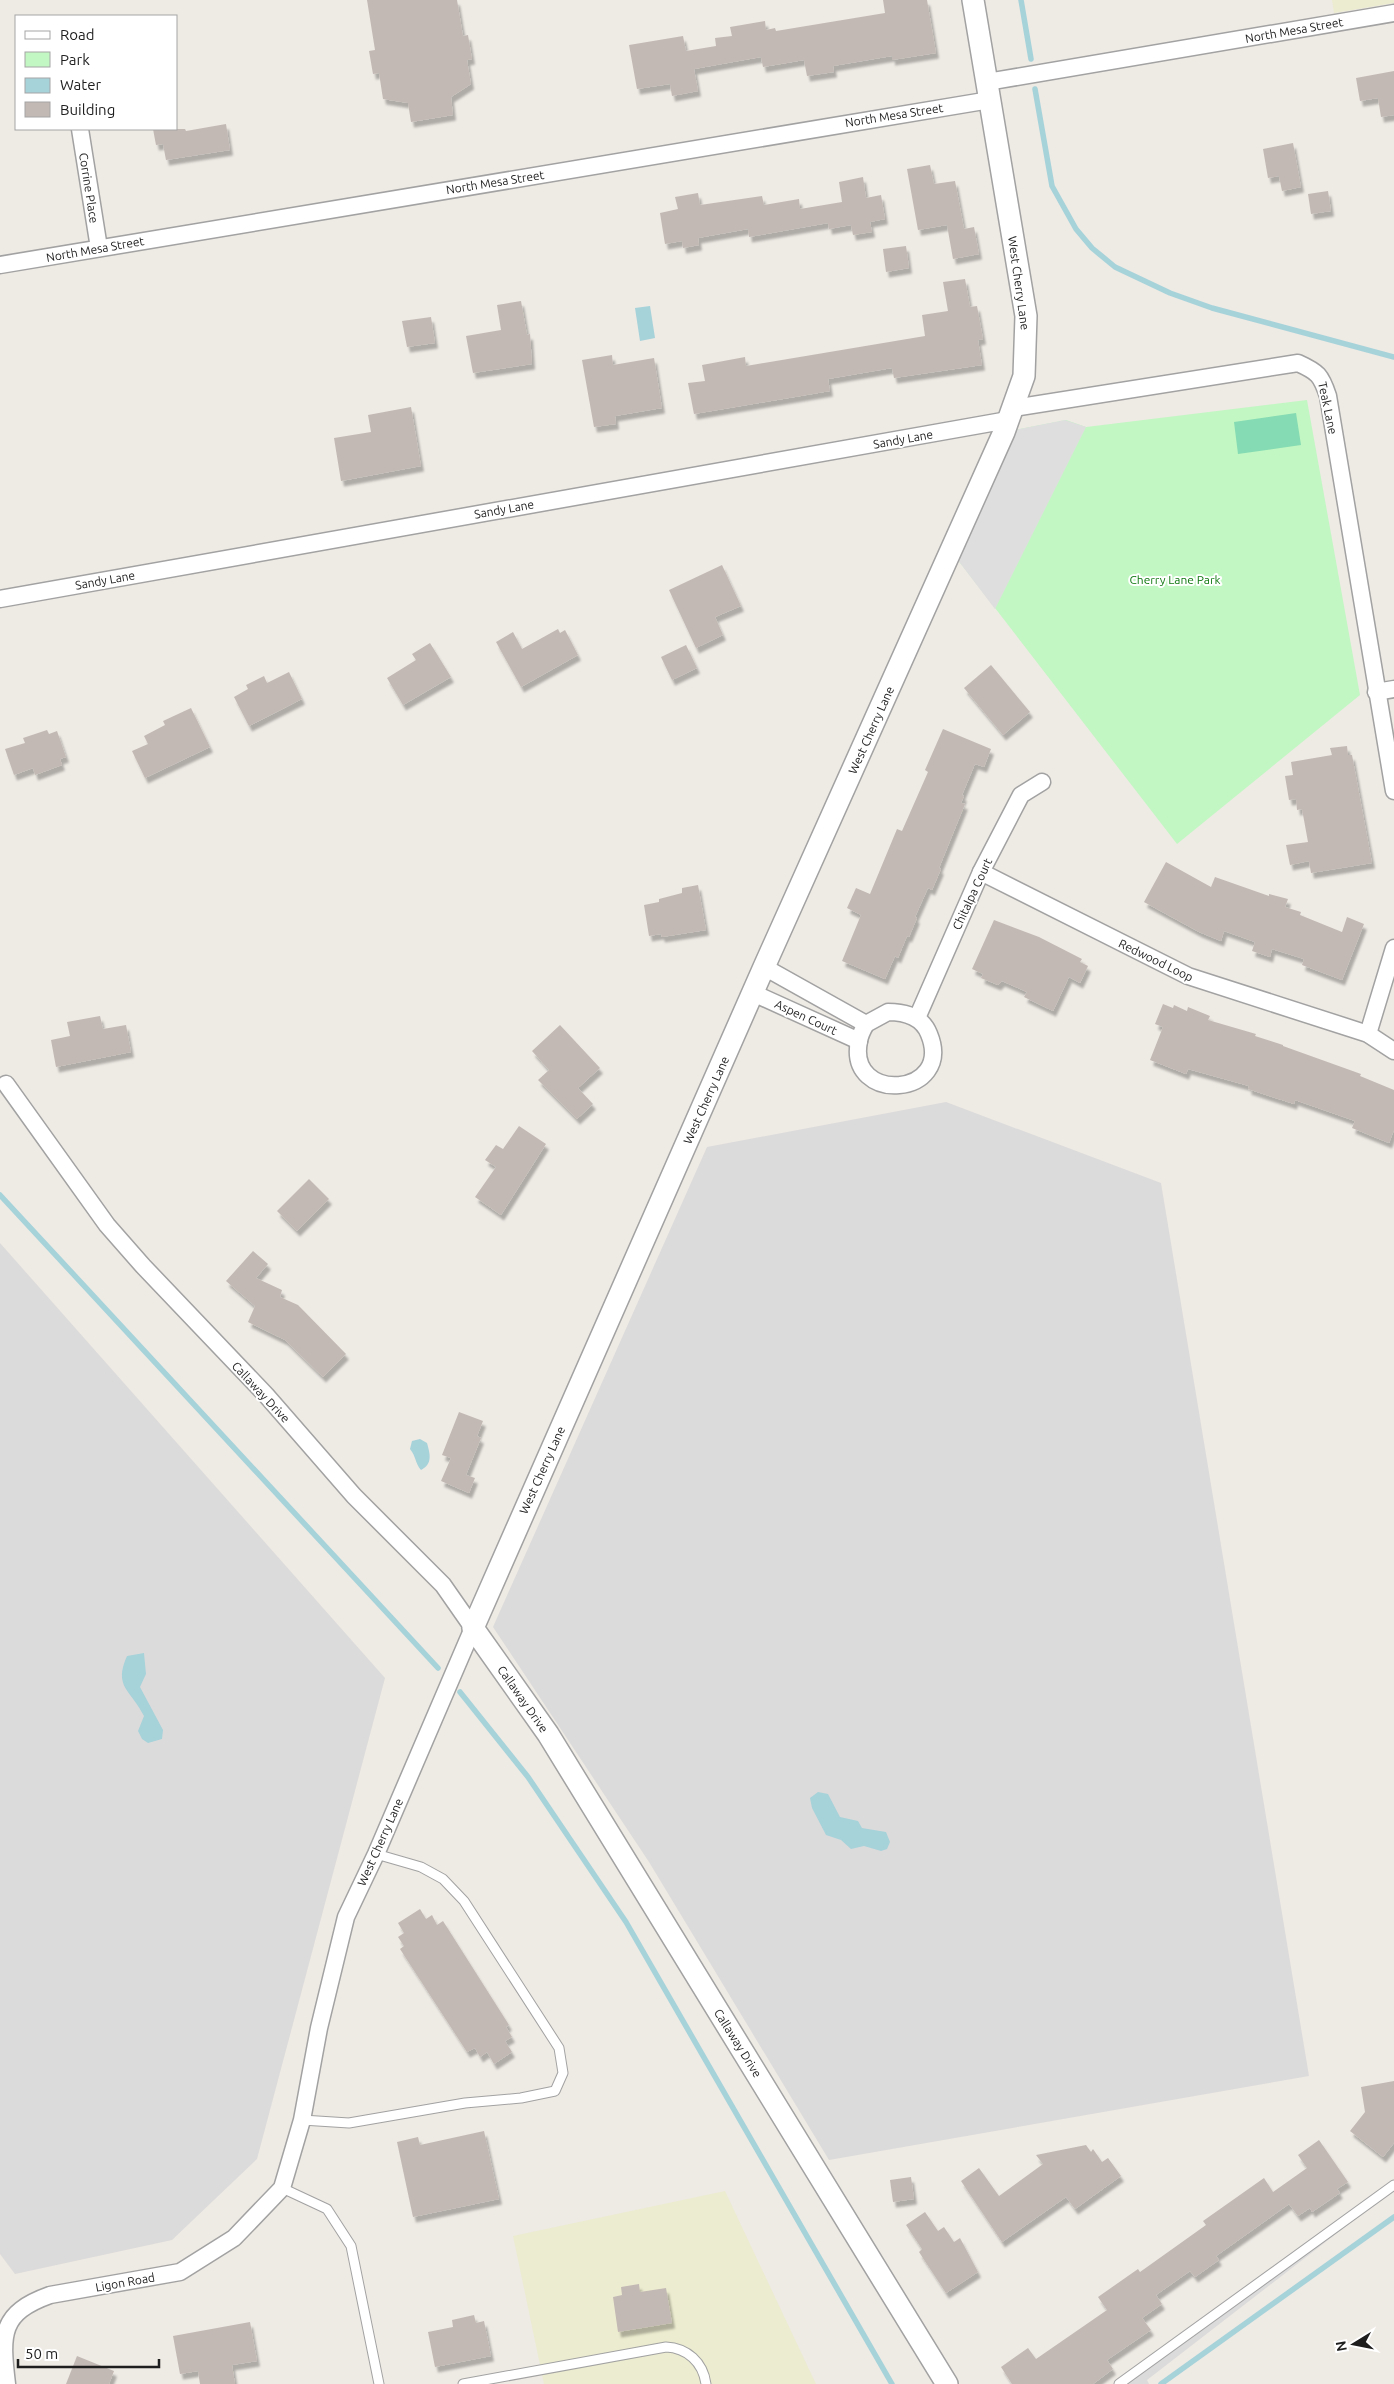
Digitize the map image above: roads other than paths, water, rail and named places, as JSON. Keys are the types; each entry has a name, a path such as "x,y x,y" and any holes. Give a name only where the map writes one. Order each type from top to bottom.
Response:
{"street":[{"name":"West Cherry Lane","path":"282,2188 302,2120 334,1960 346,1917 376,1854 473,1628 764,967 1011,414 1024,376 1026,316 973,0"},
{"name":"North Mesa Street","path":"0,265 988,91 1394,14"},
{"name":"Corrine Place","path":"80,130 99,248"},
{"name":"Teak Lane","path":"1011,414 1298,363 1322,377 1328,396 1376,692"},
{"name":"Sandy Lane","path":"0,599 1011,414"},
{"path":"1394,689 1376,692 1394,791"},
{"name":"Chitalpa Court","path":"916,1018 981,872 1021,795 1042,782"},
{"name":"Redwood Loop","path":"981,872 1188,976 1368,1034 1394,1051"},
{"path":"1368,1034 1394,948"},
{"name":"Aspen Court","path":"764,967 866,1024"},
{"name":"Aspen Court","path":"753,993 859,1041"},
{"path":"888,1012 903,1012 916,1018 927,1028 933,1042 932,1057 926,1071 916,1081 902,1086 888,1086 874,1080 864,1070 858,1056 859,1041 866,1024 888,1012"},
{"name":"Callaway Drive","path":"6,1084 101,1217 143,1266 266,1395 354,1496 443,1585 548,1734 947,2384"},
{"name":"Ligon Road","path":"7,2384 3,2353 5,2332 9,2319 18,2309 50,2295 180,2272 234,2238 282,2188"}],"lane":[{"path":"302,2120 349,2123 465,2104 521,2098 555,2091 563,2073 559,2048 464,1901 443,1879 421,1867 376,1854"},
{"path":"1119,2384 1394,2185"},
{"path":"282,2188 327,2209 351,2246 379,2384"},
{"path":"463,2384 666,2347 674,2347 690,2354 699,2366 706,2384"}],"water":[{"path":"650,306 655,338 640,341 635,308"},
{"path":"420,1439 427,1443 430,1455 429,1462 421,1470 410,1449 412,1441"},
{"path":"144,1653 146,1674 140,1687 163,1730 162,1739 148,1743 142,1739 138,1731 144,1716 125,1688 122,1675 127,1656"},
{"path":"818,1792 828,1794 840,1817 858,1821 862,1828 886,1832 890,1842 887,1849 881,1851 864,1846 851,1849 841,1840 826,1835 812,1808 810,1798"}],"waterway":[{"path":"1021,0 1031,59"},
{"path":"1035,89 1052,186 1076,229 1092,248 1115,267 1170,293 1212,308 1394,357"},
{"path":"0,1195 438,1668"},
{"path":"460,1692 528,1777 626,1922 892,2384"},
{"path":"1161,2384 1394,2217"}],"park label":[{"name":"Cherry Lane Park","path":"1175,579"}]}
